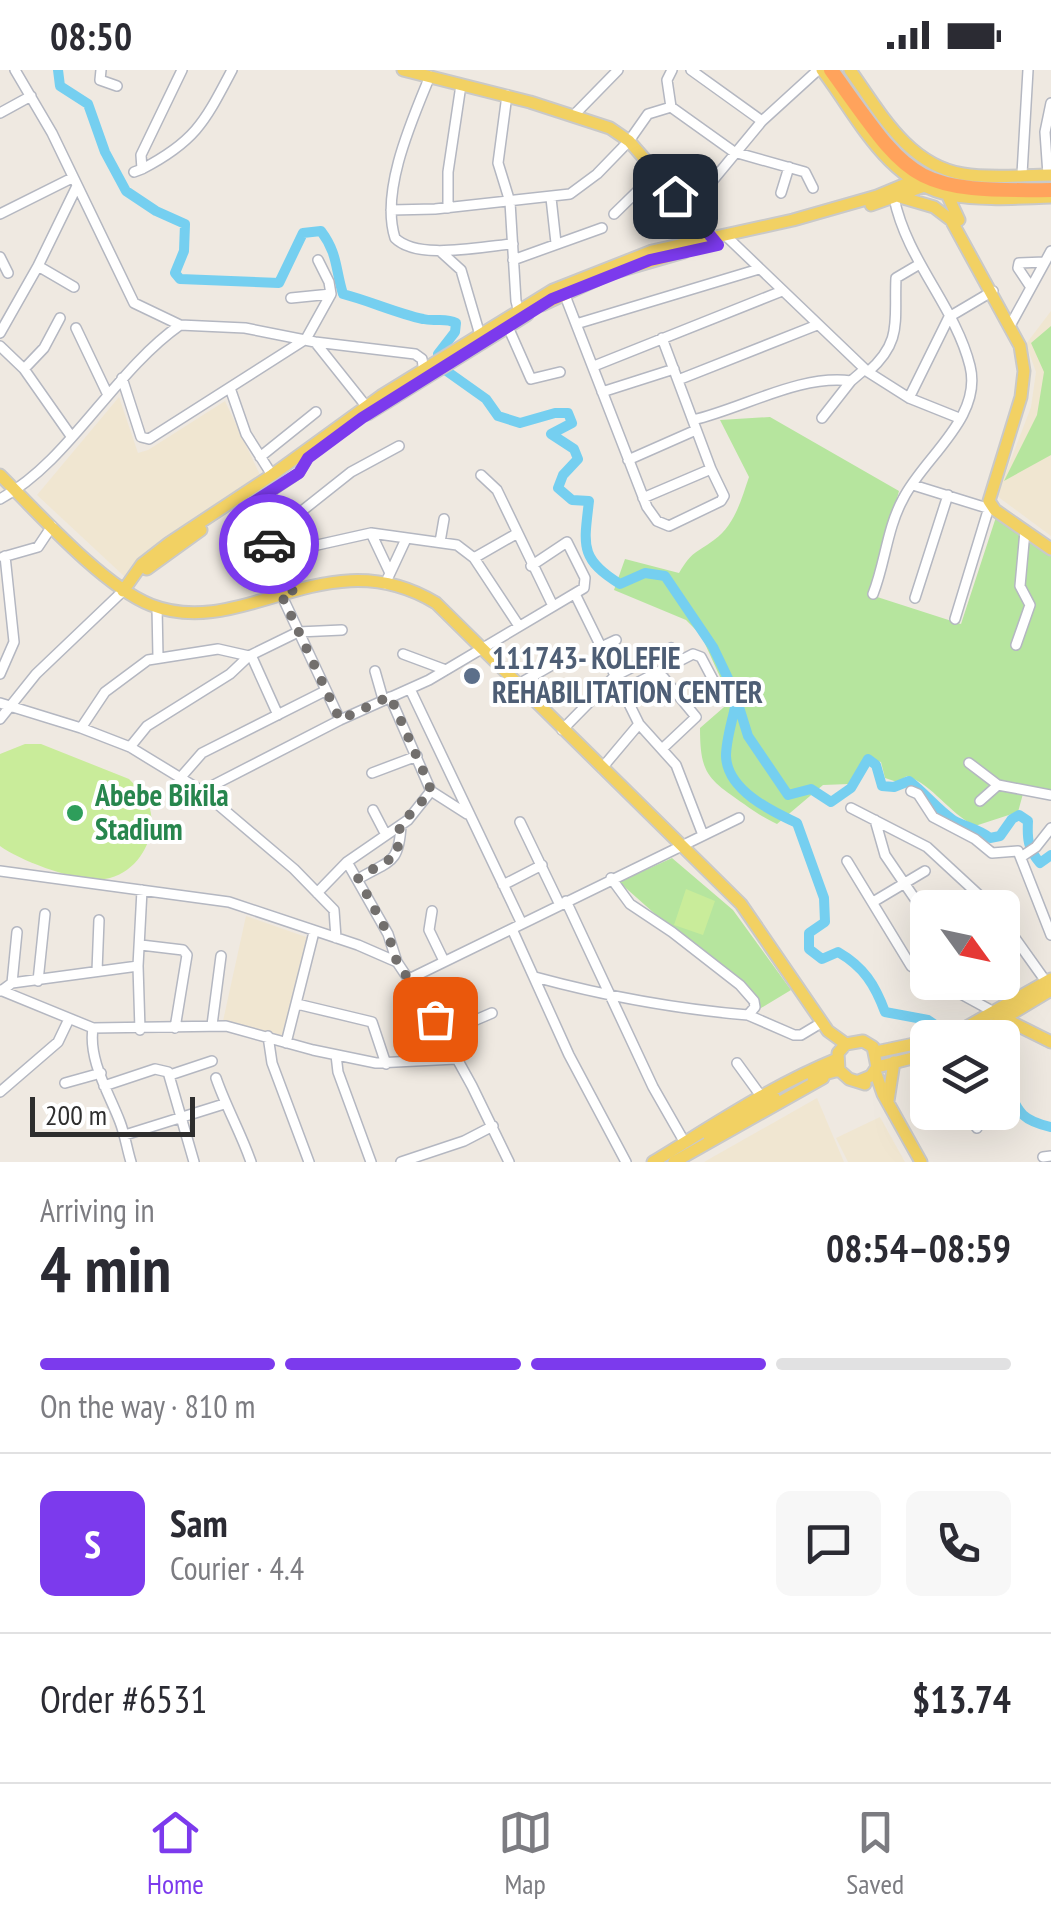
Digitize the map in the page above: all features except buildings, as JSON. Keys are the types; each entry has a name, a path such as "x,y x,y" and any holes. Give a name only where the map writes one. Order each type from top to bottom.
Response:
{"highway":[{"path":"831,70 886,147 916,174 958,188 1050,184"},
{"path":"841,70 895,144 924,169 967,181 1050,184"}],"main road":[{"path":"403,70 507,95 610,128 629,141 678,200 693,206 702,227 721,240"},
{"path":"820,70 909,190 951,220 1013,321 1022,353 1023,389 988,506 1051,546"},
{"path":"850,70 900,138 926,161 969,175 1022,174 1050,184"},
{"path":"453,357 480,335 519,315 650,260 909,190 947,194 1050,184"},
{"path":"909,190 954,213"},
{"path":"947,194 1026,345 1030,381 996,502 1051,546"},
{"path":"123,591 139,572 438,366 508,327 553,290 661,248 721,240"},
{"path":"264,489 272,475 366,406 425,375"},
{"path":"0,475 123,591 157,607 184,612 211,610 336,580 387,578 436,603 746,910 833,1036 846,1044 863,1041 877,1062 886,1098 921,1162"},
{"path":"1020,997 1050,985"},
{"path":"990,1020 1050,985"},
{"path":"999,1015 1013,1000"},
{"path":"999,1015 1051,1042"},
{"path":"674,1162 823,1078 839,1067 846,1044"},
{"path":"859,1081 877,1062 910,1053"},
{"path":"877,1062 894,1062 910,1055"},
{"path":"886,1098 894,1062"},
{"path":"660,1162 761,1096 839,1067"},
{"path":"660,1162 793,1086 839,1067"},
{"path":"839,1067 886,1098"}],"street":[{"path":"14,70 52,132 131,299 180,325 245,328 415,354 422,359 425,375"},
{"path":"101,70 100,80 117,86"},
{"path":"182,70 140,156 138,170 168,155 195,134 232,70"},
{"path":"574,115 618,70"},
{"path":"672,70 667,80 670,107 734,152 805,172 813,188"},
{"path":"691,70 762,121"},
{"path":"693,206 762,121 820,70"},
{"path":"1022,174 1028,70"},
{"path":"433,75 408,133 395,178 392,232 397,241 412,248 440,251 513,244"},
{"path":"448,208 448,172 461,85"},
{"path":"507,95 498,162 510,202 519,315"},
{"path":"0,114 31,96"},
{"path":"1050,184 1045,132 1051,103"},
{"path":"391,210 552,198 581,188 629,141 651,112 670,107"},
{"path":"781,193 789,167"},
{"path":"614,214 656,172"},
{"path":"0,214 74,182"},
{"path":"0,332 38,266 74,182"},
{"path":"873,594 898,509 960,418 968,399 971,369 900,226 909,190"},
{"path":"552,198 556,243"},
{"path":"514,260 602,228"},
{"path":"721,240 759,269 867,371 909,398 960,418"},
{"path":"466,248 462,270 480,335"},
{"path":"1013,321 1051,250"},
{"path":"440,251 462,270"},
{"path":"0,257 8,274"},
{"path":"122,378 144,440 310,340 330,294 329,282 318,260"},
{"path":"1030,286 1018,268 1019,263 1044,262"},
{"path":"822,418 851,381 883,358 894,342 896,278 918,265"},
{"path":"38,266 74,287"},
{"path":"576,324 759,269"},
{"path":"594,366 782,291"},
{"path":"909,398 949,318 992,292"},
{"path":"291,298 330,294"},
{"path":"564,294 643,498 654,519 669,526 723,500 724,496 662,338"},
{"path":"24,370 44,348 60,318"},
{"path":"168,334 170,320"},
{"path":"0,499 16,491 122,378 180,325"},
{"path":"602,392 676,374 817,325"},
{"path":"508,327 531,379 560,372"},
{"path":"76,328 108,393"},
{"path":"310,340 366,406"},
{"path":"0,346 24,370 71,436"},
{"path":"628,460 695,425 803,383 851,381"},
{"path":"230,388 246,434 272,475"},
{"path":"260,457 316,412"},
{"path":"288,522 352,472 399,446"},
{"path":"643,498 711,469"},
{"path":"482,475 497,490 553,606"},
{"path":"913,485 988,506 954,618"},
{"path":"340,720 298,632 287,592 248,507 264,489 307,549 371,533 460,546 474,558 519,626"},
{"path":"915,598 948,495"},
{"path":"440,542 444,519"},
{"path":"0,674 14,642 2,557 38,547 52,526"},
{"path":"1016,645 1030,605 1020,586 1025,530"},
{"path":"371,533 387,578"},
{"path":"474,558 516,534"},
{"path":"387,578 406,538"},
{"path":"202,792 446,670 584,588 586,578 571,544 565,542 532,566"},
{"path":"0,719 4,704 123,591"},
{"path":"576,596 639,724 676,766 703,835"},
{"path":"157,607 158,658"},
{"path":"130,747 147,726 230,674 250,656 298,632 342,630"},
{"path":"601,647 616,640"},
{"path":"562,730 615,676 671,648 681,659"},
{"path":"81,728 92,708 112,686 138,666 158,658 218,649 250,656"},
{"path":"403,654 446,670"},
{"path":"624,690 692,654 700,657 718,690"},
{"path":"250,656 278,715"},
{"path":"517,684 552,666"},
{"path":"375,671 431,791 469,816"},
{"path":"659,672 696,718 662,750"},
{"path":"410,689 503,885 535,977 569,1055 626,1162"},
{"path":"181,777 198,756 326,692"},
{"path":"4,704 130,747 181,777 317,892 336,913 336,938"},
{"path":"602,768 639,724"},
{"path":"372,773 416,756"},
{"path":"969,763 998,786 1051,795"},
{"path":"980,801 998,786"},
{"path":"317,892 347,862 400,825 431,791"},
{"path":"911,791 918,794 929,814 938,821 975,839 994,854 1014,849 1028,852"},
{"path":"850,808 927,847 974,890"},
{"path":"373,810 386,835"},
{"path":"409,979 739,818"},
{"path":"875,820 882,850 910,894"},
{"path":"520,822 685,1143"},
{"path":"358,878 395,858 400,847 400,825"},
{"path":"1028,852 1051,828"},
{"path":"1028,852 1051,934"},
{"path":"847,861 910,964"},
{"path":"347,862 388,934 397,962 435,1019 509,1162"},
{"path":"503,885 542,866"},
{"path":"0,870 230,902 397,962"},
{"path":"873,902 925,872"},
{"path":"611,878 638,911 672,932 740,986 755,1004 748,1015"},
{"path":"140,1030 142,890"},
{"path":"432,911 428,930 444,960"},
{"path":"38,980 44,914"},
{"path":"97,972 98,920"},
{"path":"12,983 17,932"},
{"path":"286,1042 314,932"},
{"path":"1020,944 1050,985"},
{"path":"142,945 183,950 187,955 175,1028"},
{"path":"212,1025 221,956"},
{"path":"0,990 12,983 138,966"},
{"path":"535,977 611,996 748,1015 794,1035 821,1023"},
{"path":"0,990 93,1028 238,1027 268,1042 286,1042 336,1061 386,1064 456,1059"},
{"path":"972,1000 999,1015"},
{"path":"435,1019 468,1003"},
{"path":"297,1004 371,1021 386,1064"},
{"path":"443,1034 492,1012"},
{"path":"0,1092 62,1036 69,1019"},
{"path":"93,1028 100,1073 131,1162"},
{"path":"268,1042 308,1162"},
{"path":"104,1086 155,1069 170,1075 212,1061"},
{"path":"336,1061 371,1162"},
{"path":"737,1063 761,1096"},
{"path":"65,1083 100,1073"},
{"path":"170,1075 194,1162"},
{"path":"216,1078 251,1162"},
{"path":"125,1136 224,1104"},
{"path":"401,1162 464,1141 493,1126"}],"shaded area":[{"path":"1051,311 1051,536 997,496 1031,407 1036,372 1026,344"},
{"path":"119,397 138,453 225,401 261,477 125,577 37,495"},
{"path":"246,916 309,938 287,1037 223,1021"},
{"path":"817,1098 844,1162 704,1162"},
{"path":"880,1117 905,1162 848,1162 836,1138"}],"green space":[{"path":"1051,326 1051,455 1004,481 1037,415 1044,372 1031,343"},
{"path":"770,417 899,491 871,595 961,624 997,514 1051,549 1051,791 1024,790 1018,812 975,826 916,780 907,776 897,782 885,778 881,762 865,758 849,784 823,785 777,824 708,774 700,728 731,701 701,635 686,620 614,590 625,559 679,573 691,556 721,534 736,512 749,477 720,420"},
{"name":"Abebe Bikila Stadium","path":"25,744 41,744 129,779 140,790 148,803 151,826 145,848 131,867 110,878 85,878 38,865 0,846 0,754"},
{"path":"672,858 733,910 791,990 761,1008 619,882"},
{"path":"686,889 715,901 703,935 674,925"}],"waterway":[{"path":"58,70 60,86 88,104 105,152 126,191 185,224 184,251 175,273 180,279 279,283 303,233 321,231 333,254 343,294 427,320 456,323 455,332 438,354 448,372 486,399 498,416 520,423 568,413 572,423 551,434 574,449 578,459 563,475 558,488 572,500 589,501 586,540 591,558 620,584 645,573 665,576 713,647 734,691 748,736 788,795 811,789 831,802 851,788 868,759 876,765 882,786 894,787 909,781 953,820 990,838 1000,836 1019,815 1028,821 1029,844 1040,863 1051,855"},
{"path":"736,702 726,749 728,768 752,798 797,823 824,898 825,922 809,933 809,949 822,959 838,952 855,964 873,985 885,1012 928,1020"},
{"path":"1020,1110 1030,1120 1051,1127"}],"way so far":[{"path":"269,544 294,590 281,594 340,720 390,696 428,782 431,791 400,825 400,847 395,858 358,878 388,934 397,962 435,1019"}],"place":[{"name":"111743- KOLEFIE REHABILITATION CENTER","path":"472,676"},
{"name":"Abebe Bikila Stadium","path":"75,813"}],"route":[{"path":"269,544 249,505 299,473 308,458 362,418 564,294 659,257 718,245 700,223 697,202 688,206 675,196"}]}
